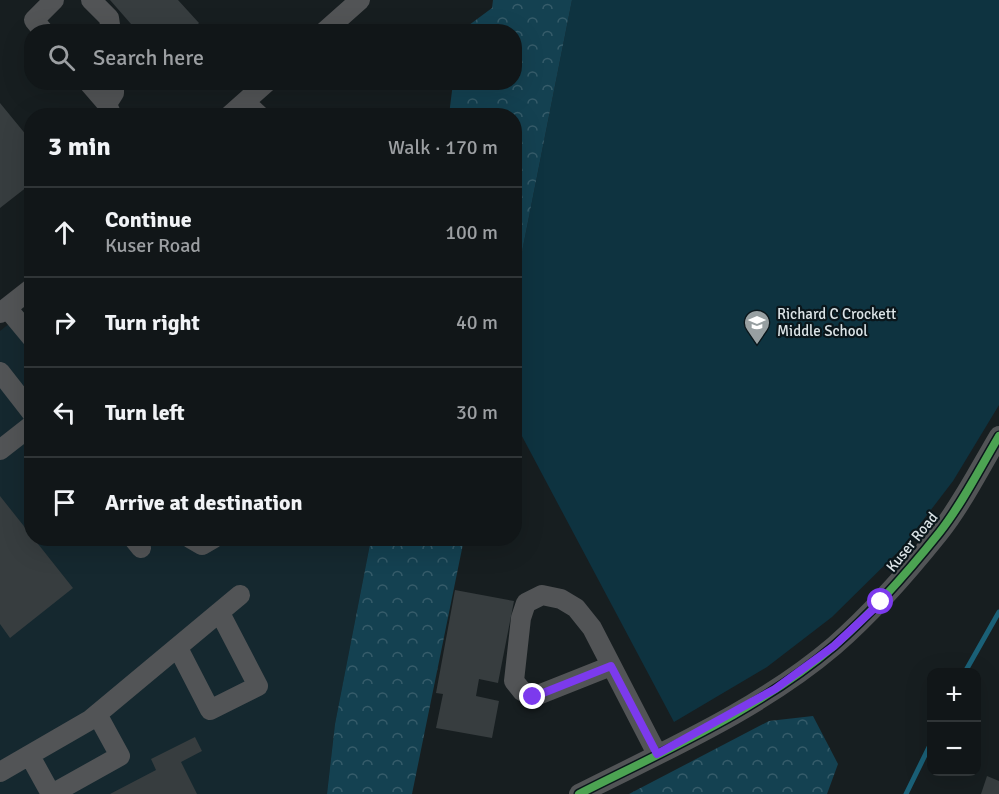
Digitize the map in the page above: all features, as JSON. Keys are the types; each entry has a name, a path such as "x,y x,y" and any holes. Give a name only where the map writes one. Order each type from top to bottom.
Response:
{"street":[{"path":"37,24 34,20 54,0"},
{"path":"91,0 109,18 110,24"},
{"path":"333,24 360,0"},
{"path":"94,90 108,108"},
{"path":"110,108 114,90"},
{"path":"238,108 258,90"},
{"path":"245,102 251,108"},
{"path":"24,294 3,310 24,330"},
{"path":"0,372 24,403"},
{"path":"0,450 24,431"},
{"name":"Kuser Road","path":"579,794 775,689 834,646 881,602 941,531 999,436"},
{"path":"0,772 97,714 240,595"},
{"path":"611,666 533,697 522,692 514,681 521,618 526,603 542,595 561,599 576,608 591,628 611,666 657,754"},
{"path":"178,648 210,710 258,686 220,613"},
{"path":"30,756 52,794 120,756 97,714"}],"shaded area":[{"name":"Richard C Crockett Middle School","path":"572,0 999,0 999,405 953,481 901,549 832,617 767,667 674,722 522,436 522,252"},
{"path":"24,312 24,546 370,546 335,724 327,794 0,794 0,331"}],"green space":[{"path":"493,0 572,0 522,252 522,108 450,108 452,90 522,90 522,24 470,24 492,8"},
{"path":"370,546 463,546 412,794 327,794 335,724"},
{"path":"813,716 838,764 827,794 629,794 769,721"}],"building":[{"path":"110,0 178,0 199,23 198,24 131,24"},
{"path":"0,103 24,132 24,189 0,208"},
{"path":"0,496 24,526 24,546 40,546 73,588 10,638 0,624"},
{"path":"455,590 514,601 498,683 479,679 476,696 499,701 492,738 436,728 443,694 436,693"},
{"path":"195,737 202,751 181,762 197,794 110,794 156,770 151,759"},
{"path":"987,776 999,781 999,794 981,794"}],"waterway":[{"path":"967,668 999,612"},
{"path":"906,794 927,751"}],"cycle path":[{"path":"579,794 744,709 775,690 834,646 889,592 939,533 963,498 999,436"}],"place":[{"name":"Richard C Crockett Middle School","path":"757,346"}],"route":[{"path":"533,697 611,666 657,754 775,689 834,646 881,602"}]}
